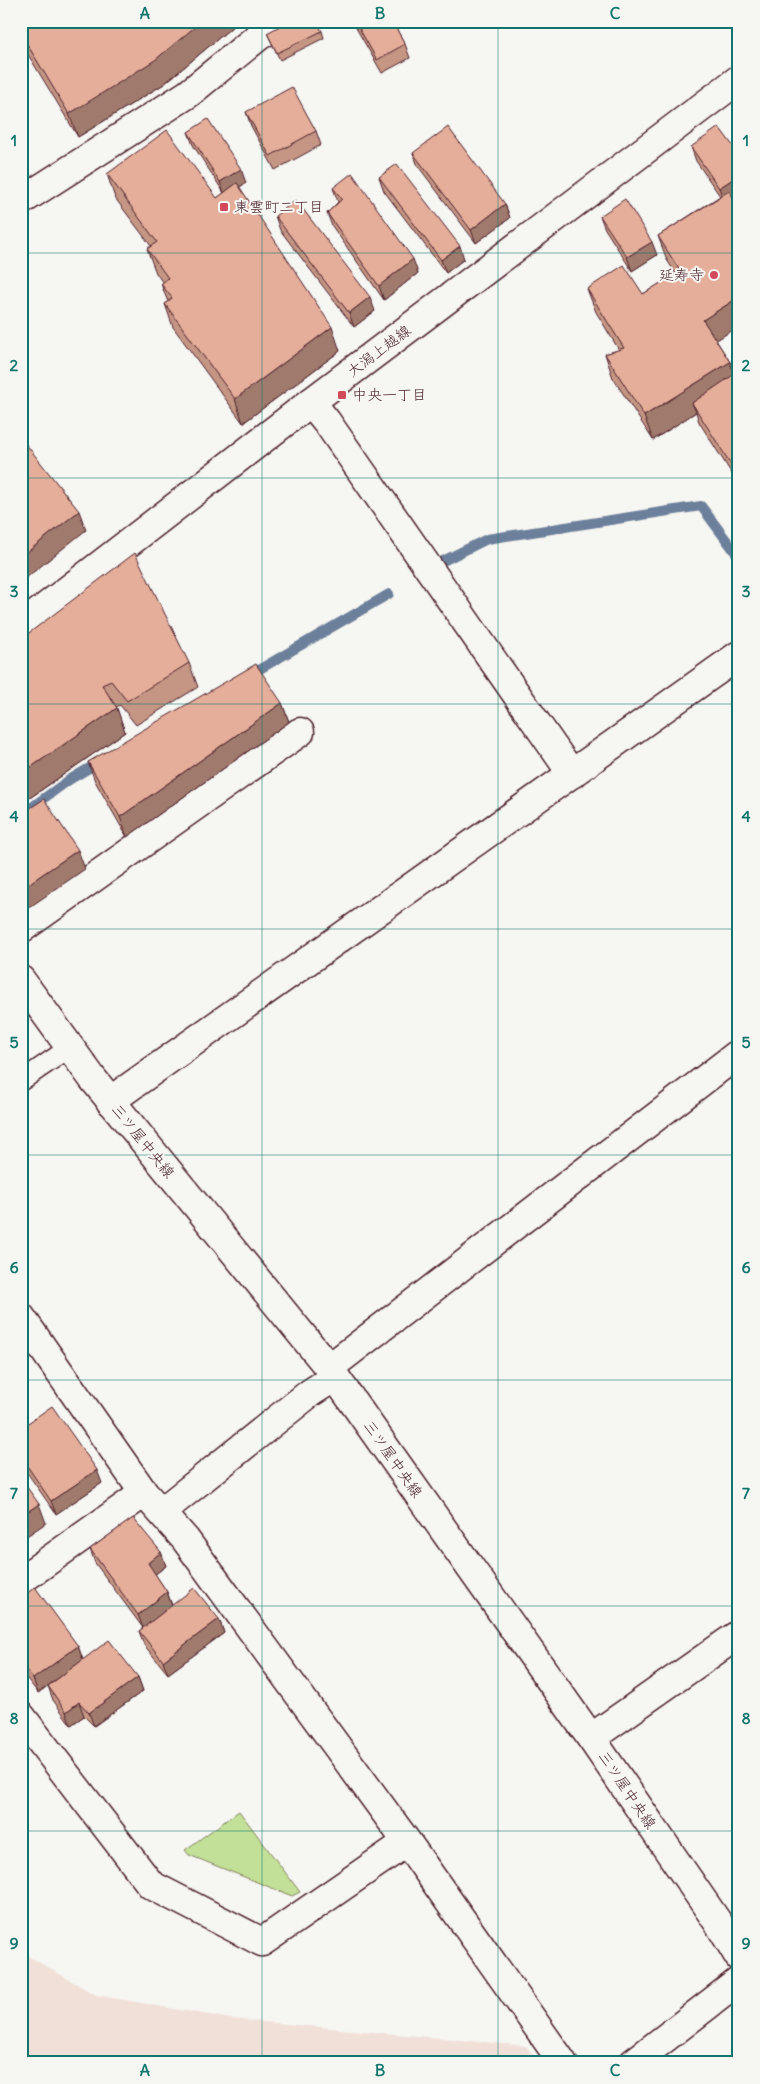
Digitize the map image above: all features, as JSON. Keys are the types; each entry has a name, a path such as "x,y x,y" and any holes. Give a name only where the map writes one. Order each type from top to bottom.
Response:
{"street":[{"path":"21,201 188,94 255,29 284,21"},
{"name":"大潟上越線","path":"21,626 311,402 739,79"},
{"path":"311,402 327,422 572,774"},
{"path":"110,1101 739,654"},
{"path":"21,929 300,732"},
{"name":"三ツ屋中央線","path":"21,980 69,1048 110,1101 332,1372 591,1738 739,1957"},
{"path":"21,1580 152,1502 310,1393 332,1372 739,1053"},
{"path":"21,1317 152,1502 185,1540 407,1842 563,2063"},
{"path":"591,1738 739,1634"},
{"path":"21,1716 152,1885 262,1942 407,1842"},
{"path":"633,2063 739,1981"}],"lane":[{"path":"21,1081 69,1048"}],"shaded area":[{"path":"21,1952 96,1995 231,2019 526,2046 539,2063 21,2063"}],"green space":[{"path":"239,1811 300,1892 292,1896 189,1855 185,1850"}],"building":[{"path":"21,21 202,21 155,60 69,114 21,34"},
{"path":"289,21 316,21 322,31 277,53 267,33"},
{"path":"355,21 392,21 405,44 377,60"},
{"path":"292,87 316,131 270,156 246,112"},
{"path":"208,119 241,169 220,182 188,132"},
{"path":"448,127 505,204 471,230 413,153"},
{"path":"719,127 739,154 739,175 719,188 691,147"},
{"path":"167,130 217,198 237,183 332,327 235,399 165,304 172,298 161,284 168,278 147,249 157,242 107,174"},
{"path":"397,164 460,246 441,260 379,177"},
{"path":"352,173 413,259 379,286 327,213 342,199 333,188"},
{"path":"729,191 739,206 739,297 703,320 730,362 644,416 605,354 624,348 587,289 624,265 643,294 680,271 658,236"},
{"path":"625,199 652,242 627,257 600,216"},
{"path":"296,200 370,297 349,313 275,216"},
{"path":"739,371 739,477 692,403"},
{"path":"21,438 79,511 21,557"},
{"path":"135,553 189,663 127,701 111,681 102,685 117,708 21,774 21,639"},
{"path":"256,664 282,703 120,817 88,762"},
{"path":"44,799 78,850 21,889 21,814"},
{"path":"52,1406 97,1470 51,1501 21,1457 21,1428"},
{"path":"21,1479 39,1504 21,1516"},
{"path":"133,1518 161,1552 148,1563 167,1592 138,1615 90,1549"},
{"path":"35,1587 78,1646 33,1679 21,1664 21,1598"},
{"path":"194,1588 219,1619 163,1661 139,1631"},
{"path":"109,1640 138,1677 89,1713 79,1702 66,1712 48,1686"}],"waterway":[{"path":"433,566 487,539 701,506 739,557"},
{"path":"248,676 389,594"},
{"path":"21,815 69,780 101,761"}],"place":[{"name":"東雲町二丁目","path":"224,207"},
{"name":"延寿寺","path":"714,275"},
{"name":"中央一丁目","path":"342,395"}]}
